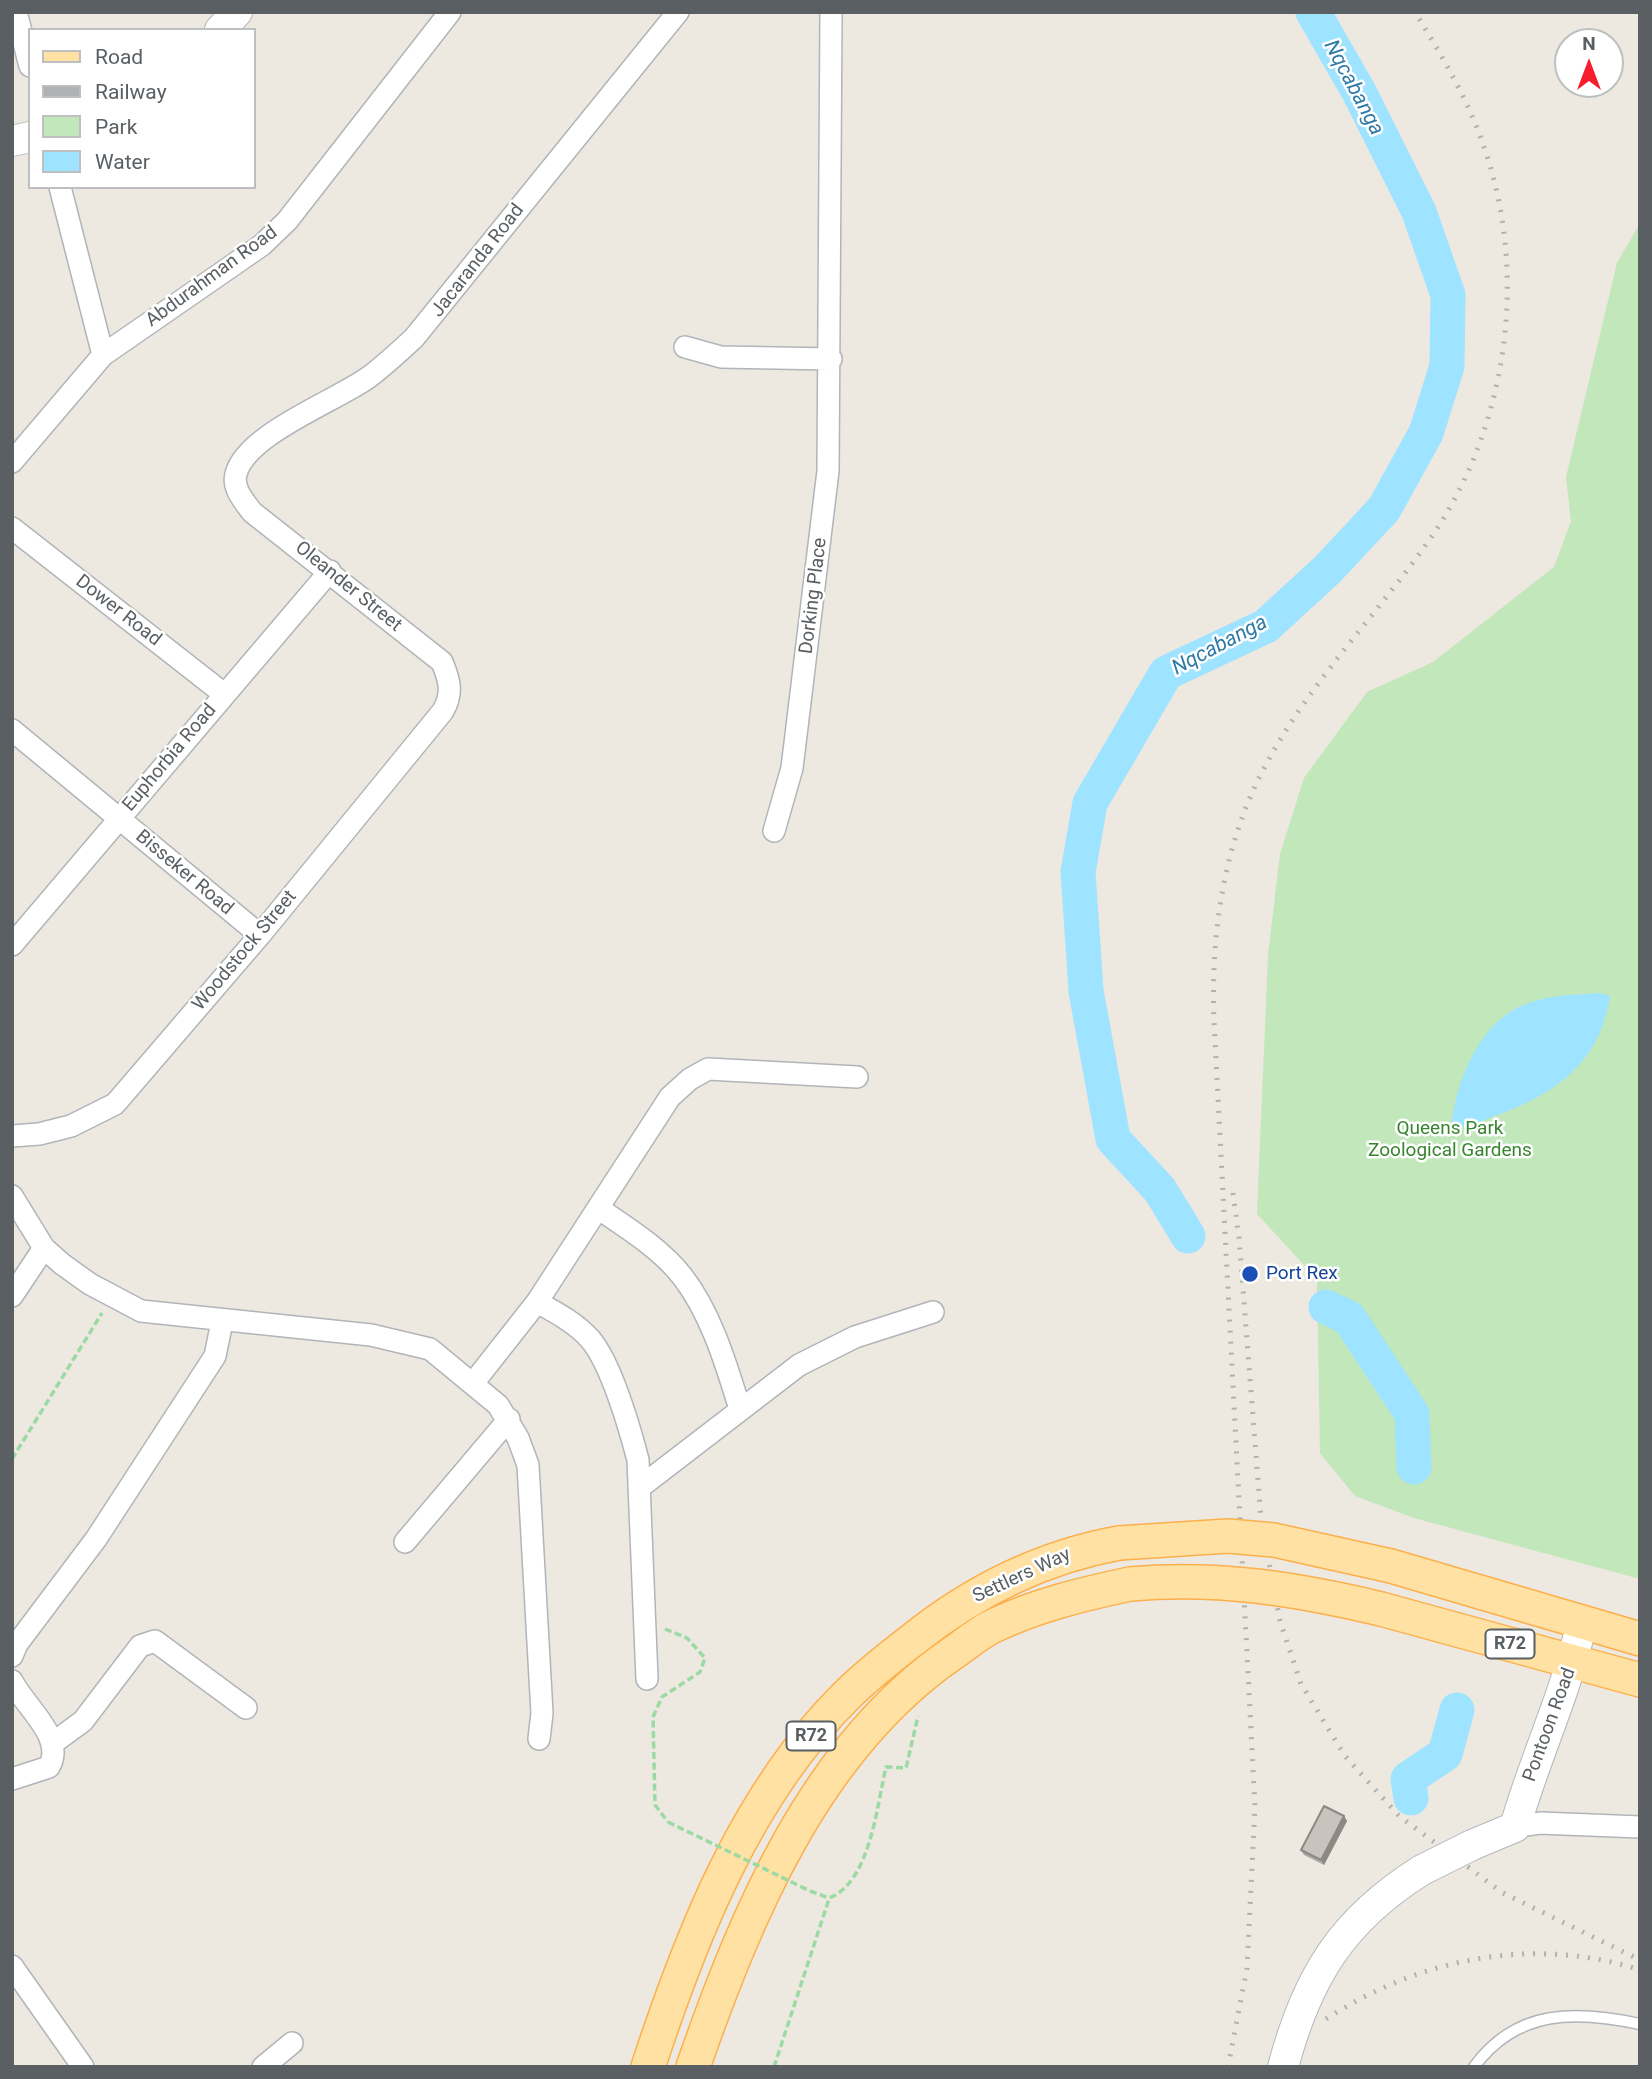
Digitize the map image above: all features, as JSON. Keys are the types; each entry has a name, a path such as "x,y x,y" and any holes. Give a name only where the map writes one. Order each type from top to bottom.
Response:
{"main road":[{"name":"Settlers Way","path":"648,2067 682,1969 726,1872 786,1769 832,1712 887,1660 969,1599 1074,1551 1119,1543 1216,1536 1274,1540 1391,1566 1640,1639"},
{"name":"Settlers Way","path":"694,2067 766,1885 793,1834 874,1719 926,1671 991,1627 1048,1604 1130,1584 1182,1579 1225,1581 1277,1587 1381,1609 1640,1680"}],"street":[{"path":"16,12 28,58"},
{"path":"222,28 237,12"},
{"name":"Abdurahman Road","path":"12,462 103,355 262,245 287,221 450,12"},
{"name":"Jacaranda Road","path":"240,466 248,452 267,435 368,377 414,338 678,12"},
{"name":"Dorking Place","path":"774,831 792,768 828,471 831,359 831,12"},
{"path":"61,189 103,355"},
{"path":"685,347 721,357 831,359"},
{"name":"Oleander Street","path":"240,466 235,476 237,491 252,512 442,662 451,697 443,711"},
{"name":"Dower Road","path":"12,528 224,694"},
{"name":"Euphorbia Road","path":"13,942 330,572"},
{"name":"Woodstock Street","path":"12,1136 39,1134 71,1126 115,1104 260,935 443,711"},
{"name":"Bisseker Road","path":"12,730 260,935"},
{"path":"474,1382 537,1302 670,1097 690,1079 708,1069 857,1077"},
{"path":"12,1196 44,1248 62,1264 113,1297 141,1311 222,1322 371,1335 414,1343 430,1349 474,1382 509,1419 528,1465 542,1713 539,1739"},
{"path":"598,1208 657,1250 682,1276 714,1336 740,1409"},
{"path":"12,1296 44,1248"},
{"path":"537,1302 566,1319 591,1340 629,1425 638,1460 647,1679"},
{"path":"639,1488 799,1365 855,1337 933,1312"},
{"path":"12,1657 23,1637 96,1539 215,1356 222,1322"},
{"path":"405,1542 509,1419"},
{"name":"Pontoon Road","path":"1515,1827 1573,1662 1581,1622"},
{"path":"53,1743 83,1721 140,1646 155,1641 247,1708"},
{"path":"12,1681 53,1743 55,1756 49,1767 12,1779"},
{"path":"1283,2067 1311,1985 1337,1942 1377,1901 1422,1870 1515,1827 1540,1823 1640,1827"},
{"path":"12,1966 83,2067"},
{"path":"263,2067 292,2043"}],"lane":[{"path":"1474,2067 1500,2038 1540,2020 1564,2015 1594,2016 1640,2024"}],"path":[{"path":"12,1459 113,1297"},
{"path":"644,1620 687,1638 705,1658 700,1672 662,1697 653,1717 654,1805 668,1822 810,1891 830,1898 841,1894 862,1867 886,1767 906,1768 926,1671"},
{"path":"774,2067 830,1898"}],"green space":[{"name":"Queens Park Zoological Gardens","path":"1640,223 1640,1579 1414,1518 1355,1496 1320,1453 1317,1279 1257,1214 1268,955 1280,854 1304,778 1367,692 1433,662 1554,567 1571,521 1566,477 1617,263"}],"water":[{"path":"1600,993 1610,996 1603,1026 1574,1071 1531,1101 1451,1131 1457,1097 1469,1062 1489,1031 1501,1019 1515,1009 1535,1001 1556,996"}],"building":[{"path":"1324,1806 1344,1816 1321,1860 1301,1850"}],"waterway":[{"name":"Nqcabanga","path":"1188,1236 1160,1190 1113,1139 1086,991 1078,872 1090,803 1166,673 1266,626 1327,570 1384,509 1426,433 1447,366 1448,295 1419,212 1359,92 1313,12"},
{"name":"Nqcabanga","path":"1326,1307 1349,1318 1412,1414 1414,1467"},
{"name":"Nqcabanga","path":"1411,1798 1408,1779 1445,1754 1457,1710"}],"railway":[{"path":"1228,2067 1247,1968 1255,1807 1214,1021 1217,927 1236,836 1259,778 1277,745 1318,684 1430,539 1456,496 1477,451 1492,403 1502,354 1507,304 1506,254 1499,204 1487,156 1465,100 1415,12"},
{"path":"1233,1193 1239,1238 1261,1519 1280,1621 1301,1684 1345,1756 1399,1816 1503,1893 1640,1960"},
{"path":"1326,2019 1399,1981 1477,1959 1518,1954 1559,1954 1640,1970"}],"place":[{"name":"Port Rex","path":"1250,1274"}]}
